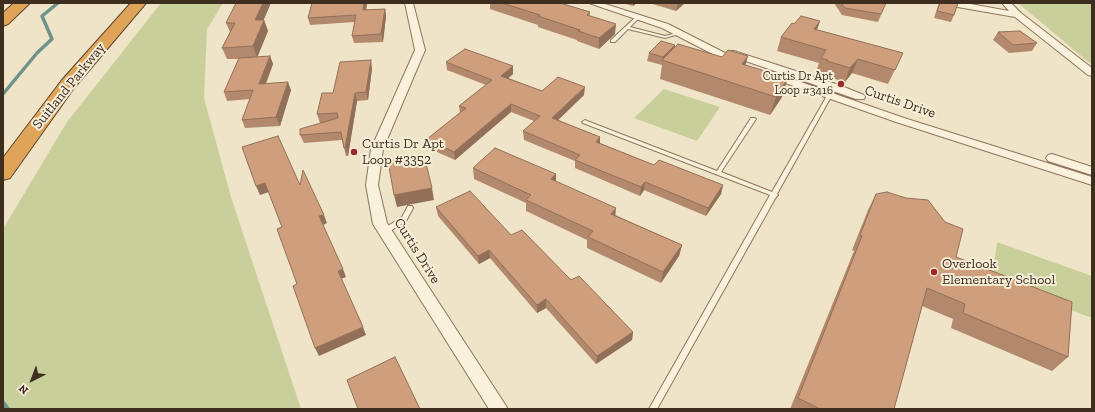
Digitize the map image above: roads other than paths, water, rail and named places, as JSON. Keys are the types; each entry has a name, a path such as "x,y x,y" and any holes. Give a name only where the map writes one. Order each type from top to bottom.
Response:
{"highway":[{"path":"3,21 22,3"},
{"name":"Suitland Parkway","path":"3,173 68,84 139,3"}],"street":[{"name":"Curtis Drive","path":"409,3 420,50 377,149 372,184 380,224 499,409"},
{"name":"Curtis Drive","path":"593,3 639,16 680,33 732,60 900,120 1092,181"},
{"path":"952,3 1018,15"},
{"path":"1006,3 1018,15 1092,73"},
{"name":"Curtis Drive","path":"702,45 828,85 878,104 1092,171"}],"lane":[{"path":"613,41 639,16"},
{"path":"627,28 665,37 680,33"},
{"path":"653,409 830,95"},
{"path":"718,173 753,119"},
{"path":"585,122 775,194"},
{"path":"385,231 404,219 410,208"}],"waterway":[{"path":"3,94 37,53 52,39 42,16 58,3"},
{"path":"3,404 7,409"}],"place":[{"name":"Curtis Dr Apt Loop #3416","path":"841,84"},
{"name":"Curtis Dr Apt Loop #3352","path":"354,152"},
{"name":"Overlook Elementary School","path":"934,272"}]}
